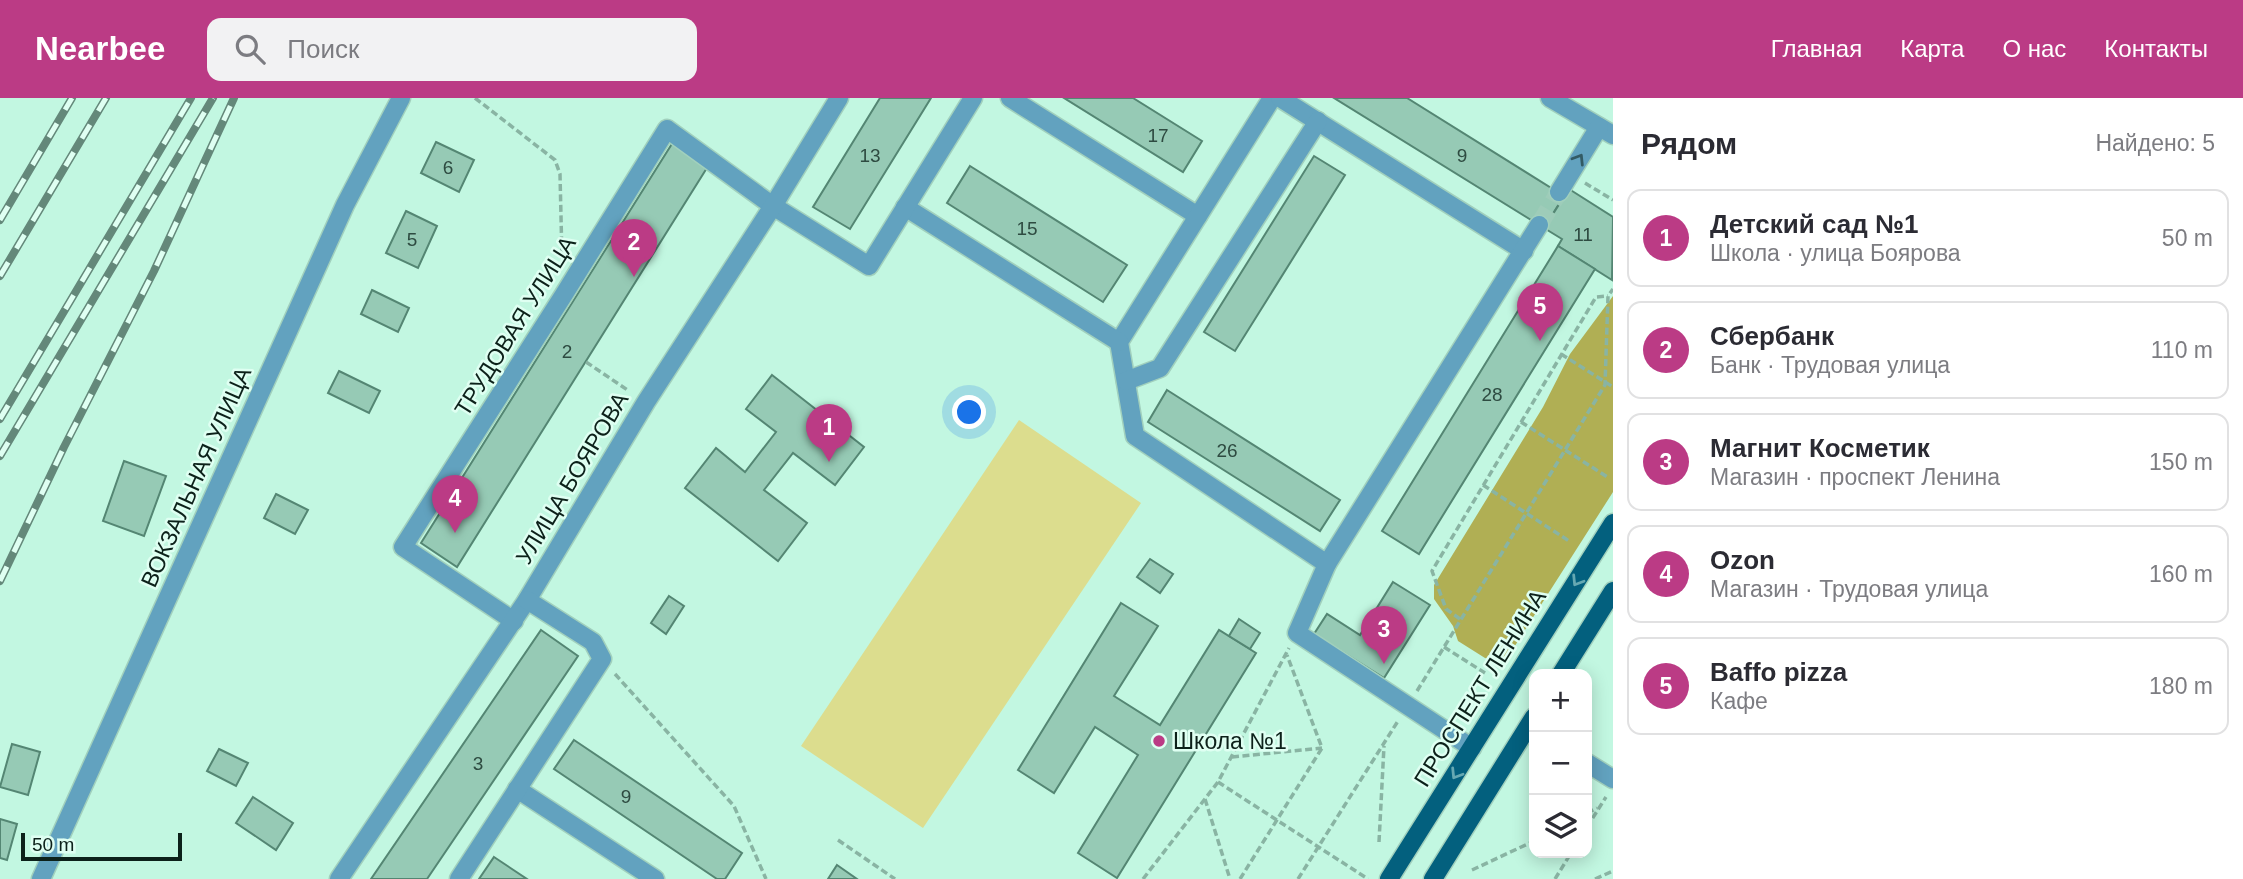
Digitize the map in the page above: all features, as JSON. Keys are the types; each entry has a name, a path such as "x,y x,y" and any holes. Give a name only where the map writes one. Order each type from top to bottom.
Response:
{"main road":[{"name":"ПРОСПЕКТ ЛЕНИНА","path":"1390,879 1613,523"},
{"path":"1564,669 1613,591"},
{"path":"1433,879 1529,730"}],"street":[{"name":"ВОКЗАЛЬНАЯ УЛИЦА","path":"41,879 345,205 401,98"},
{"name":"УЛИЦА БОЯРОВА","path":"339,879 514,621 646,402 773,206 839,98"},
{"path":"773,206 869,266 973,98"},
{"path":"1010,98 1198,216"},
{"path":"1272,98 1119,342 1135,436 1327,564"},
{"path":"1280,98 1524,250"},
{"path":"1550,98 1606,131 1570,174 1559,192"},
{"path":"1126,382 1160,368 1318,121"},
{"name":"ТРУДОВАЯ УЛИЦА","path":"514,621 403,547 667,129 773,206"},
{"path":"905,207 1119,342"},
{"path":"1472,748 1297,633 1327,564 1539,225"},
{"path":"459,879 602,659 593,642 527,600"},
{"path":"1592,768 1610,788"},
{"path":"517,789 655,879"}],"path":[{"path":"475,98 555,160 560,174 563,296"},
{"path":"1570,174 1613,200"},
{"path":"1298,879 1444,647 1605,382 1608,296 1613,289"},
{"path":"1461,619 1446,609 1432,571 1596,297 1608,296"},
{"path":"1562,355 1613,387"},
{"path":"586,362 646,402"},
{"path":"1521,422 1609,478"},
{"path":"1483,485 1569,541"},
{"path":"1143,879 1218,782 1297,633"},
{"path":"1444,647 1485,673"},
{"path":"1286,654 1322,748"},
{"path":"602,659 734,806 766,879"},
{"path":"1379,842 1384,743"},
{"path":"1231,757 1322,748"},
{"path":"1240,879 1322,748"},
{"path":"1218,782 1368,879"},
{"path":"1592,819 1610,788"},
{"path":"1205,799 1230,879"},
{"path":"1592,811 1600,807"},
{"path":"838,840 895,879"},
{"path":"1472,870 1529,843"},
{"path":"1555,879 1568,858"},
{"path":"1595,879 1613,871"}],"green space":[{"path":"1019,420 1141,503 923,828 801,746"}],"shaded area":[{"path":"1613,296 1613,492 1504,663 1485,658 1458,641 1453,626 1434,599 1434,585 1543,407 1570,354"}],"building":[{"path":"880,98 931,98 850,229 813,207"},
{"path":"1064,98 1133,98 1202,141 1183,172"},
{"path":"1334,98 1407,98 1564,196 1544,228"},
{"path":"675,139 710,163 457,567 421,543"},
{"path":"436,142 474,160 459,192 421,173"},
{"path":"1314,156 1345,175 1235,351 1204,332"},
{"path":"970,166 1127,265 1103,302 947,203"},
{"path":"1569,189 1613,217 1612,280 1558,246 1562,239 1544,228"},
{"path":"406,211 437,226 418,268 386,253"},
{"path":"1558,246 1595,269 1419,554 1382,531"},
{"path":"372,290 409,308 398,332 361,314"},
{"path":"339,371 380,391 369,413 328,393"},
{"path":"772,375 864,447 835,485 793,453 764,490 807,523 778,561 685,488 716,448 745,472 776,432 746,409"},
{"path":"1167,390 1340,500 1320,531 1148,422"},
{"path":"124,461 166,476 144,536 103,521"},
{"path":"276,494 308,510 295,534 264,518"},
{"path":"1150,559 1173,574 1160,593 1137,577"},
{"path":"1393,582 1430,605 1384,678 1314,634 1327,614 1360,635"},
{"path":"669,596 684,606 666,634 651,623"},
{"name":"Школа №1","path":"1121,603 1158,626 1114,696 1160,725 1219,630 1256,653 1117,878 1078,853 1138,755 1095,727 1054,793 1018,770"},
{"path":"1239,619 1260,633 1250,649 1229,636"},
{"path":"541,630 578,656 427,879 371,879"},
{"path":"574,740 742,853 725,879 717,879 554,769"},
{"path":"12,744 40,752 28,795 0,787"},
{"path":"219,749 248,763 236,786 207,771"},
{"path":"253,797 293,823 276,850 236,823"},
{"path":"0,819 17,824 7,860 0,858"},
{"path":"494,857 527,879 479,879"},
{"path":"837,865 857,879 828,879"}],"tunnel":[{"path":"1539,225 1559,192"}],"railway":[{"path":"0,220 72,98"},
{"path":"0,276 106,98"},
{"path":"0,419 191,98"},
{"path":"0,456 213,98"},
{"path":"0,581 64,447 154,271 234,98"}],"place":[{"name":"Сбербанк","path":"634,277"},
{"name":"Baffo pizza","path":"1540,341"},
{"name":"Детский сад №1","path":"829,462"},
{"name":"Ozon","path":"455,533"},
{"name":"Магнит Косметик","path":"1384,664"},
{"name":"Школа №1","path":"1159,741"}]}
